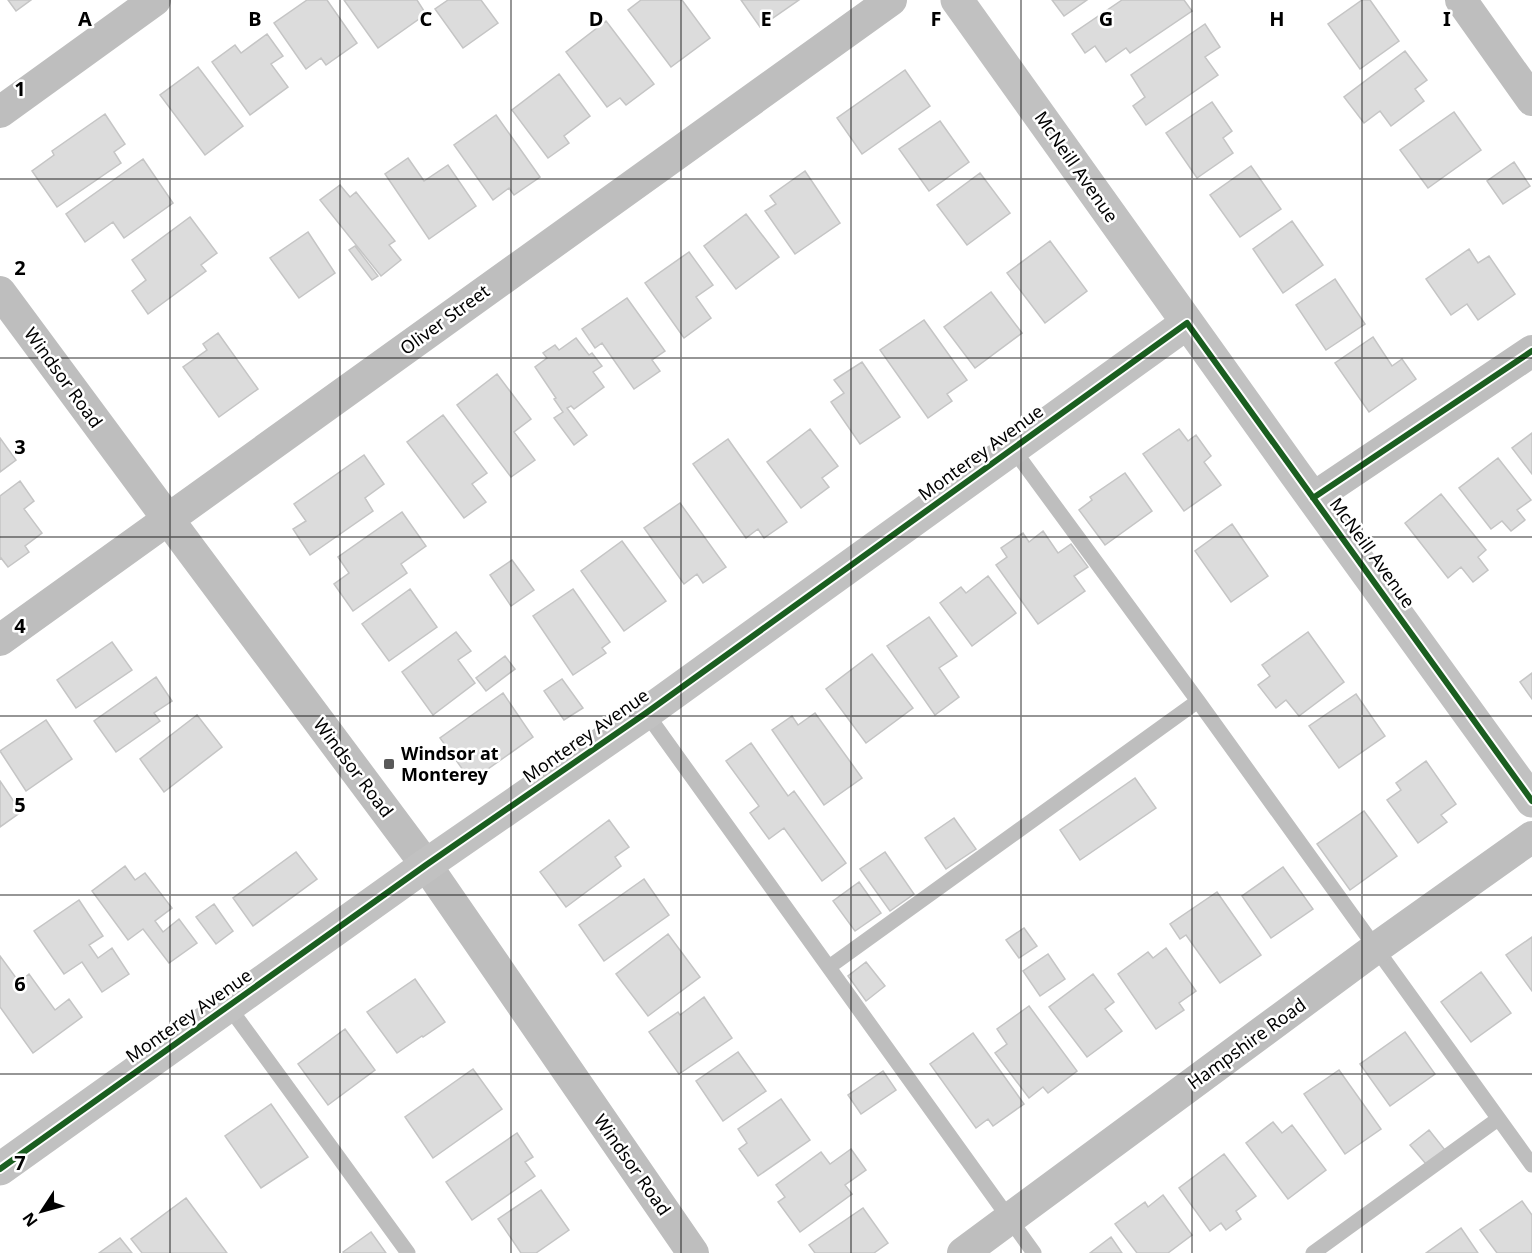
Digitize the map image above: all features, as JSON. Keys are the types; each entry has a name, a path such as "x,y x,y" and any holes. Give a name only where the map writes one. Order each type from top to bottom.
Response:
{"street":[{"path":"0,112 155,0"},
{"name":"Oliver Street","path":"0,640 891,0"},
{"name":"McNeill Avenue","path":"957,0 1532,801"},
{"path":"1461,0 1532,100"},
{"name":"Windsor Road","path":"0,292 426,866 693,1253"},
{"name":"Monterey Avenue","path":"0,1169 646,712 1187,323"},
{"path":"1313,498 1532,351"},
{"name":"Hampshire Road","path":"963,1253 1376,948 1532,837"}],"lane":[{"path":"1013,449 1198,701 1532,1165"},
{"path":"829,967 1198,701"},
{"path":"646,712 1034,1253"},
{"path":"229,1007 408,1253"},
{"path":"1313,1253 1498,1119"}],"building":[{"path":"8,0 31,0 16,11"},
{"path":"307,0 327,0 357,43 326,65 321,58 306,69 274,23"},
{"path":"344,0 417,0 426,14 378,48"},
{"path":"448,0 481,0 498,23 463,48 435,9"},
{"path":"641,0 682,0 710,38 671,67 628,10"},
{"path":"741,0 799,0 760,27"},
{"path":"1052,0 1087,0 1064,16"},
{"path":"1122,0 1184,0 1192,11 1130,53 1126,48 1106,62 1095,46 1085,53 1072,34"},
{"path":"1362,0 1370,0 1399,41 1360,69 1328,24"},
{"path":"606,21 654,84 626,105 620,98 607,107 566,52"},
{"path":"1205,24 1220,47 1205,57 1218,75 1146,125 1133,106 1145,97 1131,75"},
{"path":"267,34 283,56 271,64 288,87 250,115 212,62 235,45 241,53"},
{"path":"1405,51 1427,80 1415,89 1424,101 1391,126 1380,111 1364,123 1344,97"},
{"path":"198,67 243,126 205,155 160,95"},
{"path":"905,70 930,106 862,154 837,118"},
{"path":"559,74 590,116 564,136 569,143 548,158 512,110"},
{"path":"1212,102 1232,131 1223,138 1233,153 1197,178 1166,133"},
{"path":"1454,112 1481,150 1428,188 1400,150"},
{"path":"105,114 125,144 114,152 121,163 57,207 32,171 54,155 52,151"},
{"path":"496,115 540,177 514,195 509,188 493,200 454,145"},
{"path":"940,121 969,162 929,191 899,149"},
{"path":"408,158 424,181 448,165 476,206 429,239 385,174"},
{"path":"143,159 173,203 124,238 113,222 85,242 66,214"},
{"path":"1514,162 1530,186 1503,204 1487,181"},
{"path":"1251,166 1281,209 1240,237 1210,195"},
{"path":"805,171 840,223 795,254 765,211 776,204 770,196"},
{"path":"980,173 1010,213 967,245 937,205"},
{"path":"340,185 350,197 356,192 395,241 389,245 401,260 381,276 320,200"},
{"path":"746,214 779,257 736,289 704,246"},
{"path":"190,217 217,253 201,265 206,271 148,314 132,291 146,280 132,260"},
{"path":"1292,221 1323,265 1283,293 1253,249"},
{"path":"308,232 335,273 299,298 270,258"},
{"path":"1050,241 1087,291 1045,323 1007,273"},
{"path":"355,246 378,276 372,280 349,250"},
{"path":"1469,249 1478,263 1489,256 1515,294 1478,320 1467,304 1451,315 1426,279"},
{"path":"689,252 713,285 696,297 711,318 684,338 645,283"},
{"path":"1335,279 1365,324 1326,350 1296,305"},
{"path":"991,292 1022,333 975,368 944,327"},
{"path":"627,298 665,351 652,360 660,371 634,389 602,343 595,348 582,329"},
{"path":"924,320 967,380 947,394 952,401 928,418 880,350"},
{"path":"218,333 258,389 219,417 183,367 207,350 203,344"},
{"path":"1373,337 1392,366 1402,359 1416,379 1369,412 1335,363"},
{"path":"576,338 589,355 592,353 602,366 593,372 604,387 574,409 571,406 567,408 587,435 574,445 554,418 563,412 535,367 547,358 543,353 555,345 559,350"},
{"path":"862,362 900,417 860,444 831,402 844,393 834,380"},
{"path":"497,374 531,419 514,432 535,460 511,477 457,405"},
{"path":"443,415 487,473 472,484 486,502 464,518 407,442"},
{"path":"810,429 838,466 822,478 829,487 801,508 767,462"},
{"path":"1179,429 1188,441 1196,435 1211,456 1204,462 1221,485 1184,511 1143,454"},
{"path":"1532,433 1532,474 1512,448"},
{"path":"0,438 16,460 0,472"},
{"path":"728,439 787,522 764,538 758,529 746,538 693,464"},
{"path":"364,455 384,484 365,498 373,511 310,555 293,529 306,521 294,504"},
{"path":"1498,458 1531,500 1517,510 1525,520 1511,531 1502,521 1491,529 1459,488"},
{"path":"1125,473 1152,511 1105,545 1079,510 1092,500 1090,497"},
{"path":"20,481 34,501 24,509 42,533 25,546 29,552 8,567 0,559 0,496"},
{"path":"1441,494 1486,550 1478,557 1488,570 1473,582 1461,567 1448,578 1405,523"},
{"path":"680,503 726,567 703,583 697,574 684,584 644,528"},
{"path":"402,512 426,546 401,564 407,573 353,611 334,584 349,573 338,557"},
{"path":"1232,524 1268,576 1231,602 1195,551"},
{"path":"1043,531 1058,553 1071,544 1088,567 1074,576 1085,591 1038,624 996,565 1007,557 1001,548 1023,533 1029,542"},
{"path":"622,541 666,601 624,631 581,571"},
{"path":"512,560 534,590 511,606 490,575"},
{"path":"988,576 1016,613 972,646 940,603 961,587 966,593"},
{"path":"410,589 437,627 389,661 362,624"},
{"path":"573,589 610,642 602,648 606,653 573,675 533,616"},
{"path":"929,617 957,656 939,668 959,697 935,715 887,646"},
{"path":"456,632 471,651 458,660 475,683 433,715 402,672"},
{"path":"1308,632 1344,682 1299,716 1286,700 1276,708 1258,685 1270,676 1262,665"},
{"path":"112,642 132,670 76,708 57,680"},
{"path":"872,654 913,708 866,743 826,689"},
{"path":"505,656 515,669 486,691 476,678"},
{"path":"1532,673 1532,699 1520,682"},
{"path":"156,677 172,701 154,713 160,721 116,752 94,721"},
{"path":"562,679 583,708 564,720 544,691"},
{"path":"503,693 533,737 471,781 440,738"},
{"path":"1356,694 1385,736 1339,768 1309,726"},
{"path":"815,713 862,778 824,805 772,730 792,716 798,725"},
{"path":"197,715 222,747 164,792 140,759"},
{"path":"46,720 72,759 26,791 0,751"},
{"path":"751,743 788,796 794,791 846,863 822,881 784,828 769,839 750,813 759,806 726,761"},
{"path":"1426,761 1456,804 1441,815 1447,822 1418,843 1387,800 1401,790 1396,783"},
{"path":"1135,778 1156,808 1080,860 1060,830"},
{"path":"0,781 21,812 0,827"},
{"path":"1364,811 1397,856 1350,890 1317,844"},
{"path":"954,818 976,849 946,869 925,838"},
{"path":"609,820 629,847 615,857 621,866 566,907 540,872"},
{"path":"296,852 317,879 253,926 233,898"},
{"path":"885,852 914,894 890,911 860,869"},
{"path":"125,866 135,880 145,873 172,908 155,921 163,932 179,919 197,943 169,963 143,929 128,940 92,891"},
{"path":"1283,867 1313,909 1271,938 1242,896"},
{"path":"644,879 669,915 604,961 579,925"},
{"path":"859,882 881,913 855,931 833,901"},
{"path":"1217,892 1261,955 1220,983 1186,935 1180,939 1170,924"},
{"path":"79,900 103,936 89,945 98,958 112,948 129,974 102,992 82,962 64,974 34,931"},
{"path":"214,904 233,931 216,944 196,917"},
{"path":"1024,928 1037,946 1019,958 1006,940"},
{"path":"668,934 700,977 648,1016 616,974"},
{"path":"1532,937 1532,991 1506,955"},
{"path":"1166,948 1196,991 1179,1003 1184,1010 1156,1029 1118,974 1148,952 1153,958"},
{"path":"1048,954 1065,979 1040,996 1023,971"},
{"path":"0,956 19,982 29,974 55,1010 69,999 82,1017 33,1053 0,1007"},
{"path":"866,962 885,986 866,1001 848,976"},
{"path":"1481,972 1511,1013 1471,1042 1441,1002"},
{"path":"1093,974 1114,1002 1105,1009 1122,1031 1087,1057 1049,1007"},
{"path":"415,979 445,1022 397,1053 367,1012"},
{"path":"704,997 732,1038 679,1074 649,1032 678,1012 680,1015"},
{"path":"1029,1006 1077,1071 1048,1093 1043,1087 1029,1098 995,1053 1007,1044 997,1029"},
{"path":"345,1029 375,1070 328,1105 298,1064"},
{"path":"1405,1032 1435,1074 1390,1106 1360,1064"},
{"path":"973,1033 1024,1104 993,1126 988,1119 976,1128 930,1064"},
{"path":"738,1052 766,1091 723,1121 696,1081"},
{"path":"473,1069 502,1109 433,1158 405,1117"},
{"path":"1339,1070 1381,1129 1345,1154 1304,1094"},
{"path":"883,1071 896,1090 861,1114 848,1095"},
{"path":"781,1099 810,1140 758,1176 739,1149 747,1143 738,1129"},
{"path":"271,1104 308,1157 261,1188 225,1136"},
{"path":"1273,1122 1282,1133 1292,1125 1326,1170 1288,1199 1246,1143"},
{"path":"1429,1130 1445,1150 1426,1164 1410,1145"},
{"path":"517,1133 533,1157 525,1162 535,1176 472,1220 446,1182"},
{"path":"851,1149 866,1170 845,1185 852,1194 800,1232 778,1202 785,1197 776,1185 821,1152 830,1164"},
{"path":"1224,1154 1256,1196 1236,1211 1241,1219 1226,1230 1221,1223 1210,1231 1179,1188"},
{"path":"541,1190 569,1230 536,1253 521,1253 498,1219"},
{"path":"1163,1195 1192,1235 1168,1253 1137,1253 1115,1224 1145,1202 1148,1207"},
{"path":"186,1198 227,1253 142,1253 131,1239"},
{"path":"1522,1201 1532,1215 1532,1253 1497,1253 1480,1230"},
{"path":"863,1208 888,1243 874,1253 815,1253 809,1245"},
{"path":"1461,1228 1478,1253 1426,1253"},
{"path":"371,1232 386,1253 343,1252"},
{"path":"1111,1237 1122,1253 1090,1253"},
{"path":"120,1238 132,1253 99,1253"}],"cycle path":[{"path":"0,1169 426,865 646,713 1187,323 1532,801"},
{"path":"1313,498 1532,351"}],"place":[{"name":"Windsor at Monterey","path":"389,764"}]}
